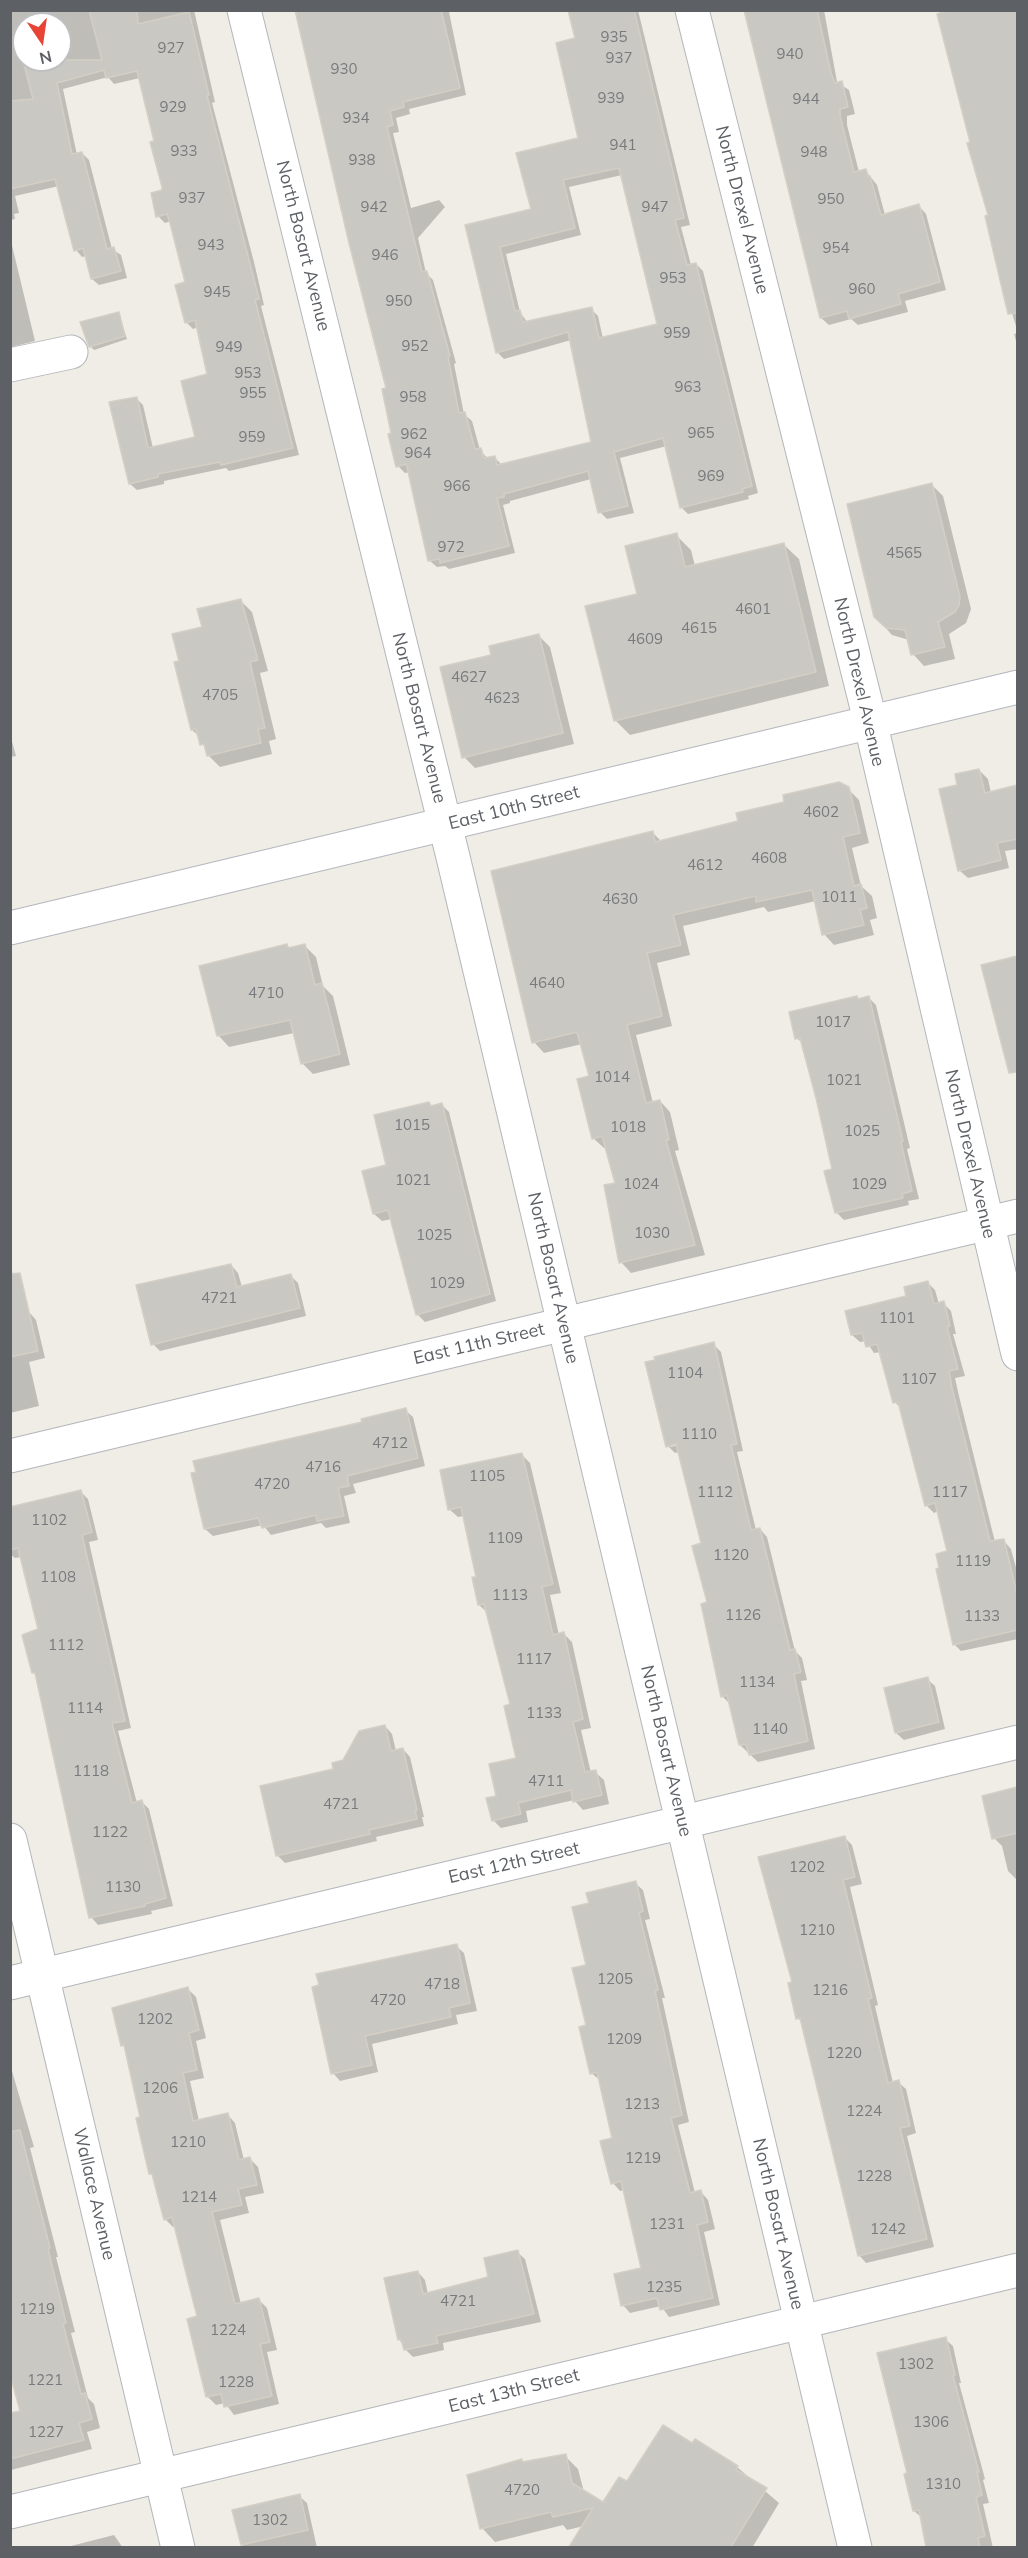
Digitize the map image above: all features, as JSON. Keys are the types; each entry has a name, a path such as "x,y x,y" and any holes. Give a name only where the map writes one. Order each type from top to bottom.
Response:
{"street":[{"name":"North Bosart Avenue","path":"244,10 445,825 855,2547"},
{"name":"North Drexel Avenue","path":"692,10 869,724 1002,1219 1017,1354"},
{"path":"10,365 70,352"},
{"name":"East 10th Street","path":"10,928 1017,687"},
{"name":"East 11th Street","path":"10,1456 1002,1219"},
{"name":"East 12th Street","path":"10,1983 1017,1742"},
{"name":"Wallace Avenue","path":"10,1840 178,2547"},
{"name":"East 13th Street","path":"10,2511 1017,2270"}],"building":[{"path":"89,10 137,10 138,24 189,12 209,95 207,96 259,299 255,300 293,448 221,465 220,462 158,474 158,477 129,484 109,402 137,397 148,448 195,437 181,381 207,374 195,320 185,323 175,285 185,282 170,223 167,214 156,217 151,193 162,190 162,187 150,142 154,141 137,71 106,78 104,70 57,83 72,154 82,152 107,249 114,247 121,271 91,279 83,248 74,251 55,179 10,189 10,101 33,99 26,72 72,72 72,60 102,60"},
{"path":"295,10 441,10 460,88 403,102 404,107 390,111 393,125 387,127 422,272 427,271 450,356 448,357 459,413 465,412 475,449 481,448 484,458 495,456 497,465 591,442 568,332 496,353 465,225 531,209 516,153 578,138 556,43 575,38 568,10 634,10 684,218 675,220 687,265 696,263 752,486 742,489 743,492 680,508 663,438 614,452 628,506 598,513 588,471 504,494 504,497 497,498 509,546 440,563 440,559 428,561 406,464 396,467 388,434 391,433 382,389 386,388 349,243","holes":["619,168 657,324 599,338 592,307 523,322 520,310 515,311 500,247 575,228 563,180"]},
{"path":"744,10 817,10 831,73 835,83 842,81 848,107 840,109 840,116 854,172 866,169 881,215 919,204 940,282 898,294 901,304 849,319 847,311 820,318"},
{"path":"952,10 1017,10 1017,313 1008,314 985,216 988,215 967,143 970,142 937,14"},
{"path":"119,312 125,336 89,347 80,322"},
{"path":"932,483 960,597 955,612 938,622 945,647 911,655 905,630 886,628 874,617 847,504"},
{"path":"677,533 685,567 784,543 816,672 614,721 585,606 637,594 625,546"},
{"path":"241,599 258,660 250,662 265,728 258,729 261,743 207,756 204,744 200,745 196,729 191,730 174,662 179,661 172,634 202,627 197,609"},
{"path":"539,634 563,733 462,758 440,667 491,655 489,646"},
{"path":"979,769 985,793 1017,785 1017,839 997,843 1001,860 958,871 939,789 957,785 955,774"},
{"path":"839,782 849,787 860,833 843,837 854,886 861,884 867,908 860,910 864,925 822,935 812,890 756,902 756,896 673,915 681,945 647,953 662,1016 627,1025 646,1103 660,1100 669,1140 666,1140 695,1245 619,1263 604,1185 615,1183 602,1136 592,1139 577,1079 589,1076 577,1032 532,1043 491,871 653,831 655,842 738,821 736,813 784,802 783,795"},
{"path":"287,944 288,948 305,944 315,985 322,983 340,1054 301,1064 290,1020 217,1036 199,966"},
{"path":"1017,956 1017,1072 1009,1073 981,965"},
{"path":"857,996 858,999 869,996 903,1141 901,1142 912,1191 902,1194 903,1198 835,1213 824,1171 832,1169 816,1098 800,1038 795,1039 789,1012"},
{"path":"429,1102 431,1106 442,1103 490,1294 416,1315 388,1210 373,1214 362,1171 386,1165 374,1115"},
{"path":"231,1264 237,1287 291,1274 300,1308 151,1345 136,1285"},
{"path":"20,1273 38,1351 10,1357 10,1274"},
{"path":"928,1281 934,1304 944,1301 950,1326 947,1327 958,1369 949,1371 952,1388 990,1541 1004,1539 1017,1594 1017,1630 953,1645 936,1569 939,1568 936,1554 947,1551 935,1503 925,1506 898,1402 893,1403 877,1344 866,1347 862,1333 851,1335 845,1311 906,1296 904,1287"},
{"path":"714,1342 737,1444 731,1445 751,1530 760,1528 790,1650 795,1649 801,1672 794,1674 808,1741 749,1755 746,1744 739,1745 727,1695 721,1697 701,1604 707,1602 692,1546 701,1543 676,1444 666,1447 645,1362 655,1360 654,1357"},
{"path":"406,1408 418,1458 347,1476 349,1486 338,1488 344,1516 317,1521 316,1515 262,1528 258,1518 204,1529 191,1473 196,1472 193,1461 362,1422 361,1419"},
{"path":"522,1453 553,1584 542,1587 553,1635 564,1632 583,1719 573,1722 585,1772 596,1770 602,1795 573,1802 571,1790 518,1803 521,1814 492,1821 486,1798 496,1796 489,1764 516,1758 504,1706 510,1704 484,1604 478,1605 472,1577 476,1577 461,1507 448,1510 440,1470"},
{"path":"81,1490 92,1532 82,1535 125,1721 112,1723 132,1803 142,1800 166,1898 145,1904 145,1906 89,1918 35,1673 32,1673 22,1635 38,1629 18,1548 10,1550 10,1507"},
{"path":"928,1677 939,1722 895,1733 884,1688"},
{"path":"385,1725 391,1751 403,1748 417,1819 369,1830 370,1834 276,1856 260,1786 333,1769 332,1763 343,1760 359,1731"},
{"path":"1017,1787 1017,1833 992,1839 982,1796"},
{"path":"845,1836 855,1877 843,1880 872,1998 868,1999 888,2083 899,2080 910,2126 900,2128 927,2239 858,2256 800,2018 796,2019 788,1983 792,1982 758,1857"},
{"path":"636,1881 643,1911 639,1913 658,1990 655,1991 682,2115 671,2118 690,2193 701,2190 708,2222 697,2225 713,2298 660,2310 657,2298 621,2306 614,2274 641,2268 621,2181 611,2184 600,2141 612,2138 597,2072 590,2074 579,2027 586,2025 572,1968 586,1965 572,1907 589,1903 586,1893"},
{"path":"457,1944 470,2003 449,2008 451,2017 365,2036 372,2065 331,2074 312,1987 319,1985 316,1974"},
{"path":"188,1987 199,2030 189,2033 197,2070 183,2073 193,2121 228,2113 239,2160 250,2157 257,2185 238,2189 242,2205 212,2212 235,2304 259,2298 270,2342 260,2344 272,2396 224,2407 221,2394 206,2397 187,2319 197,2316 172,2217 164,2220 152,2174 149,2174 136,2118 140,2117 124,2045 121,2046 112,2008"},
{"path":"20,2130 50,2248 48,2249 66,2323 63,2324 81,2394 85,2393 92,2419 79,2423 84,2440 10,2459 10,2413 20,2411 10,2374 10,2132"},
{"path":"518,2250 534,2314 436,2336 438,2343 404,2350 401,2339 398,2340 384,2278 418,2271 423,2294 488,2277 484,2258"},
{"path":"946,2337 955,2375 953,2376 979,2472 977,2472 982,2495 976,2497 985,2536 978,2538 980,2547 926,2547 919,2510 913,2511 904,2474 907,2473 877,2353"},
{"path":"663,2425 692,2443 695,2439 738,2466 736,2470 767,2488 731,2547 569,2547 593,2508 553,2517 551,2512 480,2529 467,2475 522,2459 522,2462 566,2454 572,2483 603,2502 619,2477 627,2481"},
{"path":"300,2494 308,2530 241,2545 232,2510"}]}
